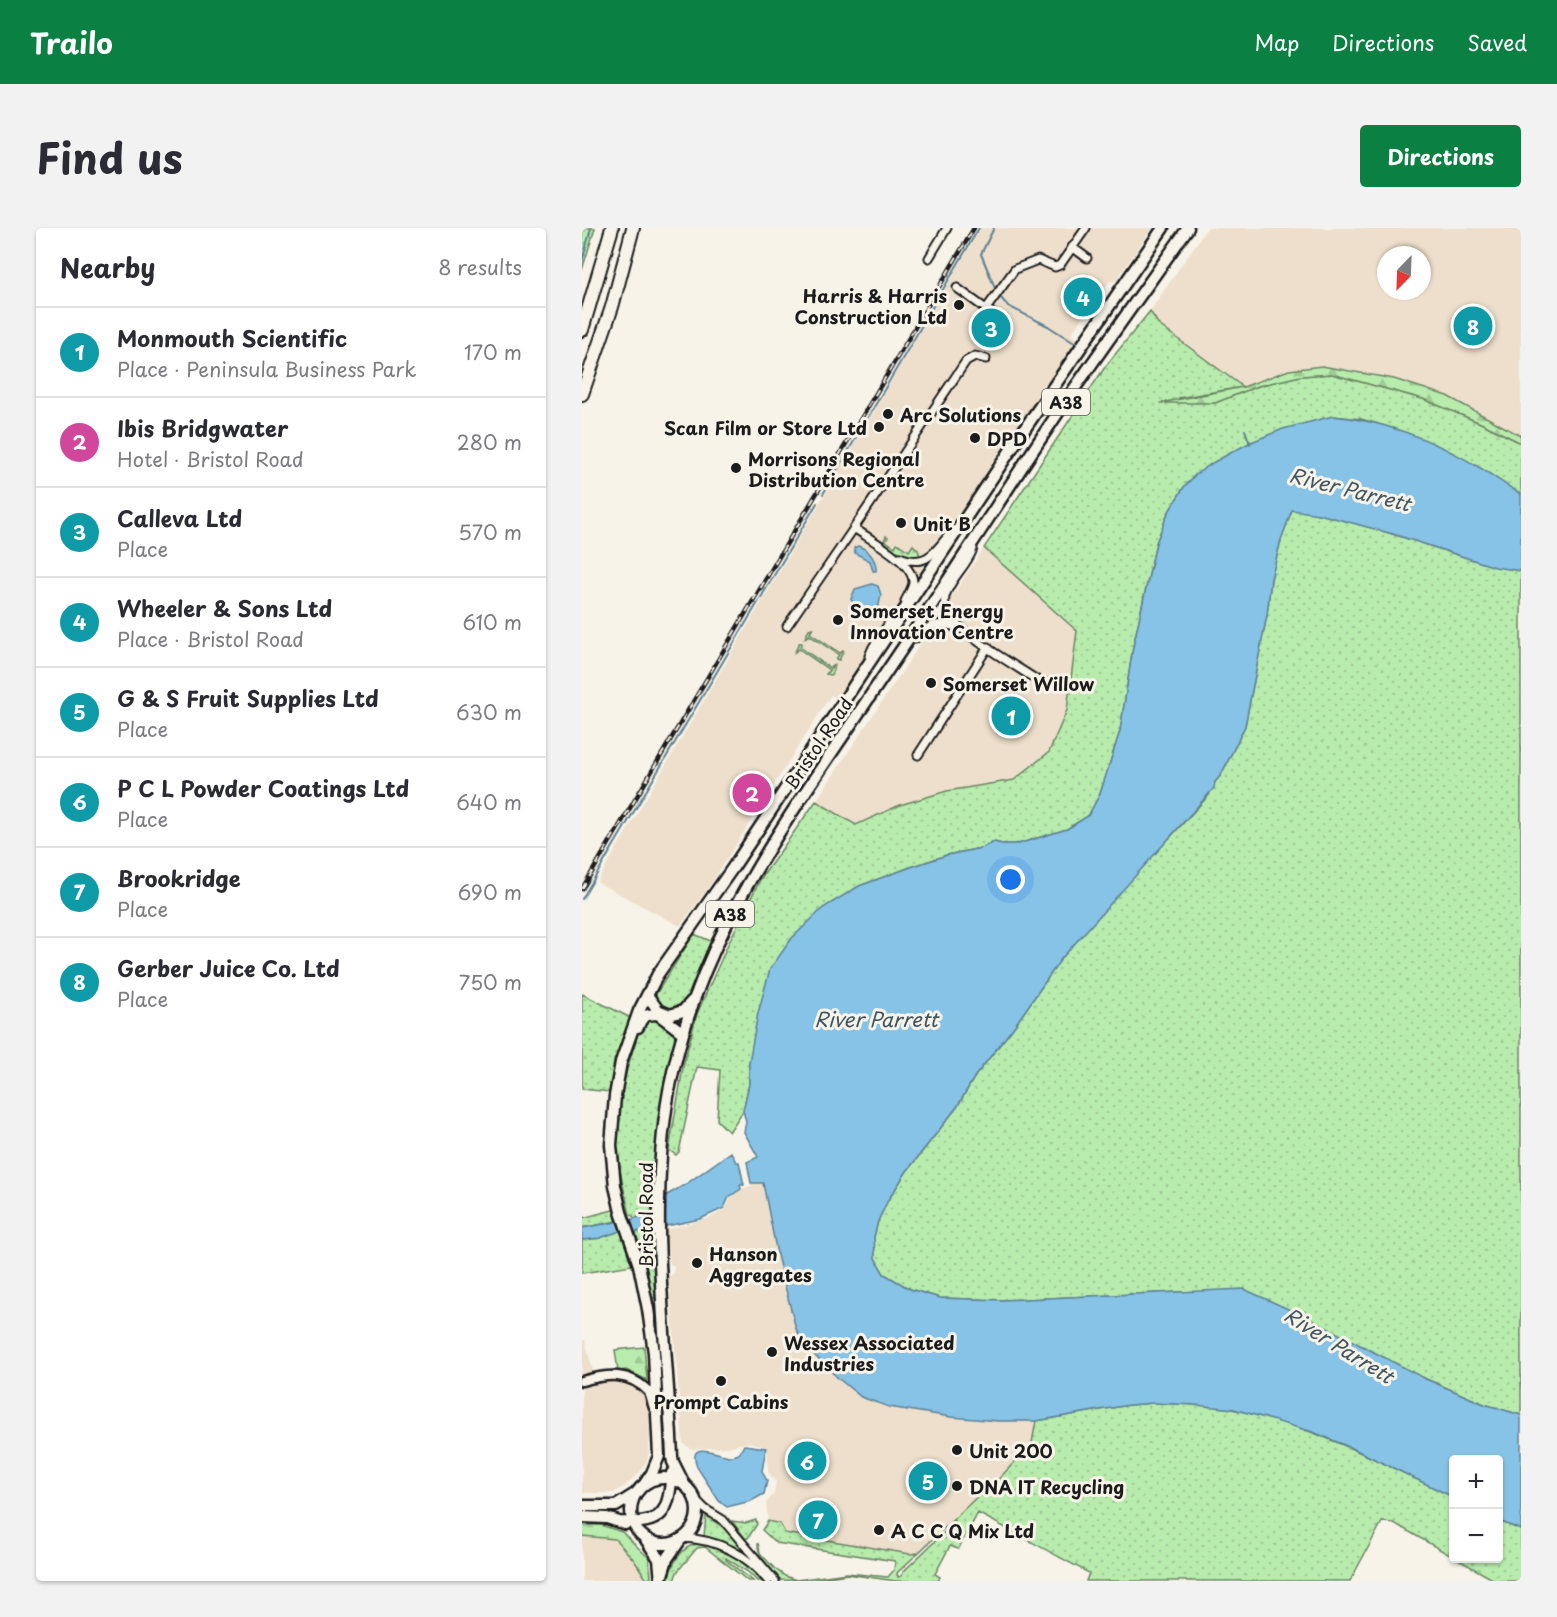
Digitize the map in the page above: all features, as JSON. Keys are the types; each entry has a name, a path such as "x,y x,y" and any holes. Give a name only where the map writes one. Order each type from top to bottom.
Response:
{"highway":[{"path":"582,330 612,228"},
{"path":"582,394 612,307 633,228"}],"main road":[{"name":"Bristol Road","path":"640,1489 656,1465 660,1444 658,1394 650,1320 633,1245 621,1212 615,1186 611,1145 618,1077 629,1035 658,975 861,678 1163,228"},
{"name":"Bristol Road","path":"685,1486 673,1462 659,1232 659,1192 664,1122 683,1033 694,998 717,941 756,867 1073,391 1188,228"},
{"path":"647,995 658,1010 670,1015 683,1011 694,998"},
{"path":"618,1077 625,1066 641,1018 645,1015 658,1014 683,1033"},
{"name":"A38","path":"640,1489 632,1506 638,1530 665,1510 670,1500 673,1462"},
{"path":"582,1506 616,1506 655,1479 671,1479"},
{"name":"A38","path":"671,1479 685,1486 695,1499"},
{"path":"661,1580 667,1559 691,1529 696,1518 695,1499"},
{"path":"582,1517 606,1518 619,1522 638,1530 648,1540 661,1543 681,1539"},
{"path":"638,1530 656,1554 661,1580"}],"street":[{"path":"929,258 947,228"},
{"path":"986,309 1015,269 1038,260 1055,267 1060,265 1086,228"},
{"name":"Bristol Road","path":"1122,286 1127,273 1157,228"},
{"path":"1072,248 1087,258"},
{"path":"957,288 1005,323"},
{"path":"787,626 966,361 975,356 986,359"},
{"path":"889,552 908,560 917,561 935,552 1005,462"},
{"path":"854,528 908,568 913,584 905,600 873,647 861,678"},
{"path":"977,538 970,557 947,592 945,601 948,614 968,633 1043,684 1054,681"},
{"path":"887,671 920,631 928,627 943,624 968,633"},
{"path":"918,755 988,647"},
{"path":"582,1381 618,1374 628,1377 650,1392 660,1444"},
{"path":"695,1499 705,1509 719,1516 775,1581"},
{"path":"681,1539 703,1539 728,1548 757,1567 768,1581"}],"shaded area":[{"path":"981,228 1152,228 1115,282 1110,281 1071,334 1080,340 926,562 915,583 870,648 857,675 840,700 831,695 711,884 680,926 597,882"},
{"path":"1207,228 1521,228 1521,437 1443,397 1355,371 1322,366 1289,370 1243,387 1159,325 1150,311"},
{"path":"984,548 1077,631 1067,710 1049,752 1015,780 947,791 900,805 856,825 816,801"},
{"path":"763,1182 778,1259 796,1329 803,1344 821,1361 877,1402 889,1407 974,1420 1036,1421 1032,1443 983,1496 980,1494 918,1553 911,1554 785,1532 780,1524 768,1521 766,1503 774,1494 776,1482 768,1472 767,1447 749,1442 728,1447 691,1449 683,1443 669,1276 673,1274 674,1266 670,1264 665,1230 710,1218 725,1209 731,1197 741,1189 751,1186 751,1183"},
{"path":"582,1340 585,1340 596,1382 620,1381 635,1388 643,1395 648,1405 650,1434 648,1459 639,1473 613,1493 582,1493"},
{"path":"582,1525 601,1525 622,1532 649,1558 652,1581 582,1581"}],"green space":[{"path":"582,228 595,228 582,270"},
{"path":"1150,311 1159,325 1243,387 1178,398 1215,403 1258,386 1300,376 1332,374 1423,399 1521,443 1521,494 1395,429 1361,419 1333,416 1250,443 1184,487 1168,513 1156,543 1133,647 1120,731 1100,794 1088,816 1067,829 1018,844 994,842 981,848 947,855 859,886 749,1062 749,1084 743,1111 729,1132 717,1120 720,1070 697,1067 679,1152 676,1155 669,1150 684,1062 697,1014 760,880 816,801 856,825 900,805 947,791 1014,780 1049,752 1067,710 1077,631 984,548 1105,367"},
{"path":"1322,366 1394,379 1447,396 1521,436 1521,443 1423,399 1332,374 1300,376 1258,386 1215,403 1160,403 1243,387 1289,370"},
{"path":"1292,509 1343,520 1473,560 1521,571 1521,1415 1484,1404 1426,1379 1373,1352 1182,1292 1002,1300 940,1298 910,1289 884,1274 875,1258 874,1237 878,1221 888,1200 907,1171 957,1107 975,1076 1013,1028 1061,959 1209,795 1221,775 1245,726 1267,615 1271,579"},
{"path":"886,536 888,537 886,541 895,547 897,543 909,551 913,545 920,556 910,557 896,552 883,543"},
{"path":"813,628 810,633 840,653 844,650 839,660 836,659 839,655 809,635 805,638 809,629"},
{"path":"799,643 802,643 800,647 830,668 835,665 831,675 826,674 829,670 799,649 795,652"},
{"path":"694,934 713,942 690,997 683,1005 667,1012 656,1002 656,994"},
{"path":"582,994 631,1018 610,1092 582,1089"},
{"path":"656,1017 674,1029 675,1045 656,1165 651,1213 635,1218 630,1214 619,1167 616,1130 618,1107 641,1024"},
{"path":"617,1209 622,1220 582,1228 582,1218"},
{"path":"654,1229 659,1297 650,1298 636,1232"},
{"path":"619,1231 626,1231 632,1265 582,1273 582,1240 600,1238"},
{"path":"644,1347 647,1380 626,1370 618,1371 615,1350"},
{"path":"1153,1403 1236,1410 1293,1426 1347,1447 1449,1495 1449,1555 1394,1523 1382,1522 1350,1581 1086,1581 1089,1573 978,1513 958,1549 950,1546 935,1574 940,1577 938,1581 896,1581 847,1574 805,1581 781,1580 760,1554 758,1543 760,1553 774,1568 796,1580 847,1573 888,1577 894,1570 895,1561 776,1543 762,1530 768,1521 780,1524 785,1533 910,1554 918,1553 980,1494 983,1496 1032,1443 1036,1421","holes":["953,1520 955,1522 903,1572 902,1576 898,1577 897,1573"]},
{"path":"706,1516 726,1529 749,1556 722,1541 704,1536"},
{"path":"756,1520 757,1524 748,1538 745,1538 732,1521 746,1523"},
{"path":"1503,1523 1521,1530 1521,1581 1496,1581 1464,1563 1503,1563"},
{"path":"582,1525 601,1525 622,1532 649,1558 651,1577 647,1580 634,1560 615,1539 582,1536"},
{"path":"698,1544 716,1548 733,1556 761,1581 757,1581 748,1572 726,1558 753,1581 748,1581 705,1547 697,1548 677,1572 674,1581 668,1581 674,1563 682,1552"}],"water":[{"name":"River Parrett","path":"1333,416 1372,422 1429,441 1482,469 1521,494 1521,571 1495,567 1393,534 1319,514 1292,510 1271,579 1267,615 1245,726 1214,788 1061,959 1013,1028 975,1076 957,1107 907,1171 888,1200 878,1221 874,1237 875,1258 884,1274 910,1289 940,1298 1002,1300 1244,1289 1308,1318 1426,1379 1484,1404 1521,1415 1521,1530 1503,1523 1503,1455 1449,1455 1449,1495 1354,1449 1313,1432 1234,1409 1153,1403 1036,1421 998,1421 951,1417 889,1407 861,1397 803,1344 796,1329 778,1259 763,1183 751,1183 747,1162 758,1157 744,1132 746,1121 743,1111 749,1084 749,1062 758,1013 770,969 792,938 823,908 859,886 947,855 981,848 994,842 1018,844 1067,829 1088,816 1100,794 1120,731 1133,647 1156,543 1168,513 1184,487 1196,474 1249,443 1283,429"},
{"path":"858,546 871,556 876,571 873,571 870,561 855,553 854,548"},
{"path":"872,584 878,586 881,595 878,609 868,614 860,607 854,606 851,599 855,589"},
{"path":"731,1152 736,1162 739,1162 744,1185 740,1185 741,1189 729,1197 724,1208 700,1219 636,1232 620,1231 600,1238 582,1240 582,1228 633,1219 651,1213 665,1196"},
{"path":"744,1445 766,1448 762,1471 767,1481 764,1494 751,1501 727,1507 719,1501 697,1467 696,1453 703,1450 734,1456 739,1454"}],"waterway":[{"path":"582,262 591,228"},
{"path":"823,494 979,228"},
{"path":"994,228 981,254 995,288"},
{"path":"1000,297 1008,306 1048,326 1076,344"},
{"path":"1245,430 1250,444"},
{"path":"582,899 817,503"}],"railway":[{"path":"582,889 974,228"}],"place":[{"name":"Wheeler & Sons Ltd","path":"1083,297"},
{"name":"Harris & Harris Construction Ltd","path":"959,305"},
{"name":"Gerber Juice Co. Ltd","path":"1473,326"},
{"name":"Calleva Ltd","path":"991,328"},
{"name":"Arc Solutions","path":"888,414"},
{"name":"Scan Film or Store Ltd","path":"879,427"},
{"name":"DPD","path":"975,438"},
{"name":"Morrisons Regional Distribution Centre","path":"736,468"},
{"name":"Unit B","path":"901,523"},
{"name":"Somerset Energy Innovation Centre","path":"838,620"},
{"name":"Somerset Willow","path":"931,683"},
{"name":"Monmouth Scientific","path":"1011,716"},
{"name":"Ibis Bridgwater","path":"752,793"},
{"name":"Hanson Aggregates","path":"697,1263"},
{"name":"Wessex Associated Industries","path":"772,1352"},
{"name":"Prompt Cabins","path":"721,1381"},
{"name":"Unit 200","path":"957,1450"},
{"name":"P C L Powder Coatings Ltd","path":"807,1461"},
{"name":"G & S Fruit Supplies Ltd","path":"928,1481"},
{"name":"DNA IT Recycling","path":"957,1486"},
{"name":"Brookridge","path":"818,1520"},
{"name":"A C C Q Mix Ltd","path":"879,1530"}]}
